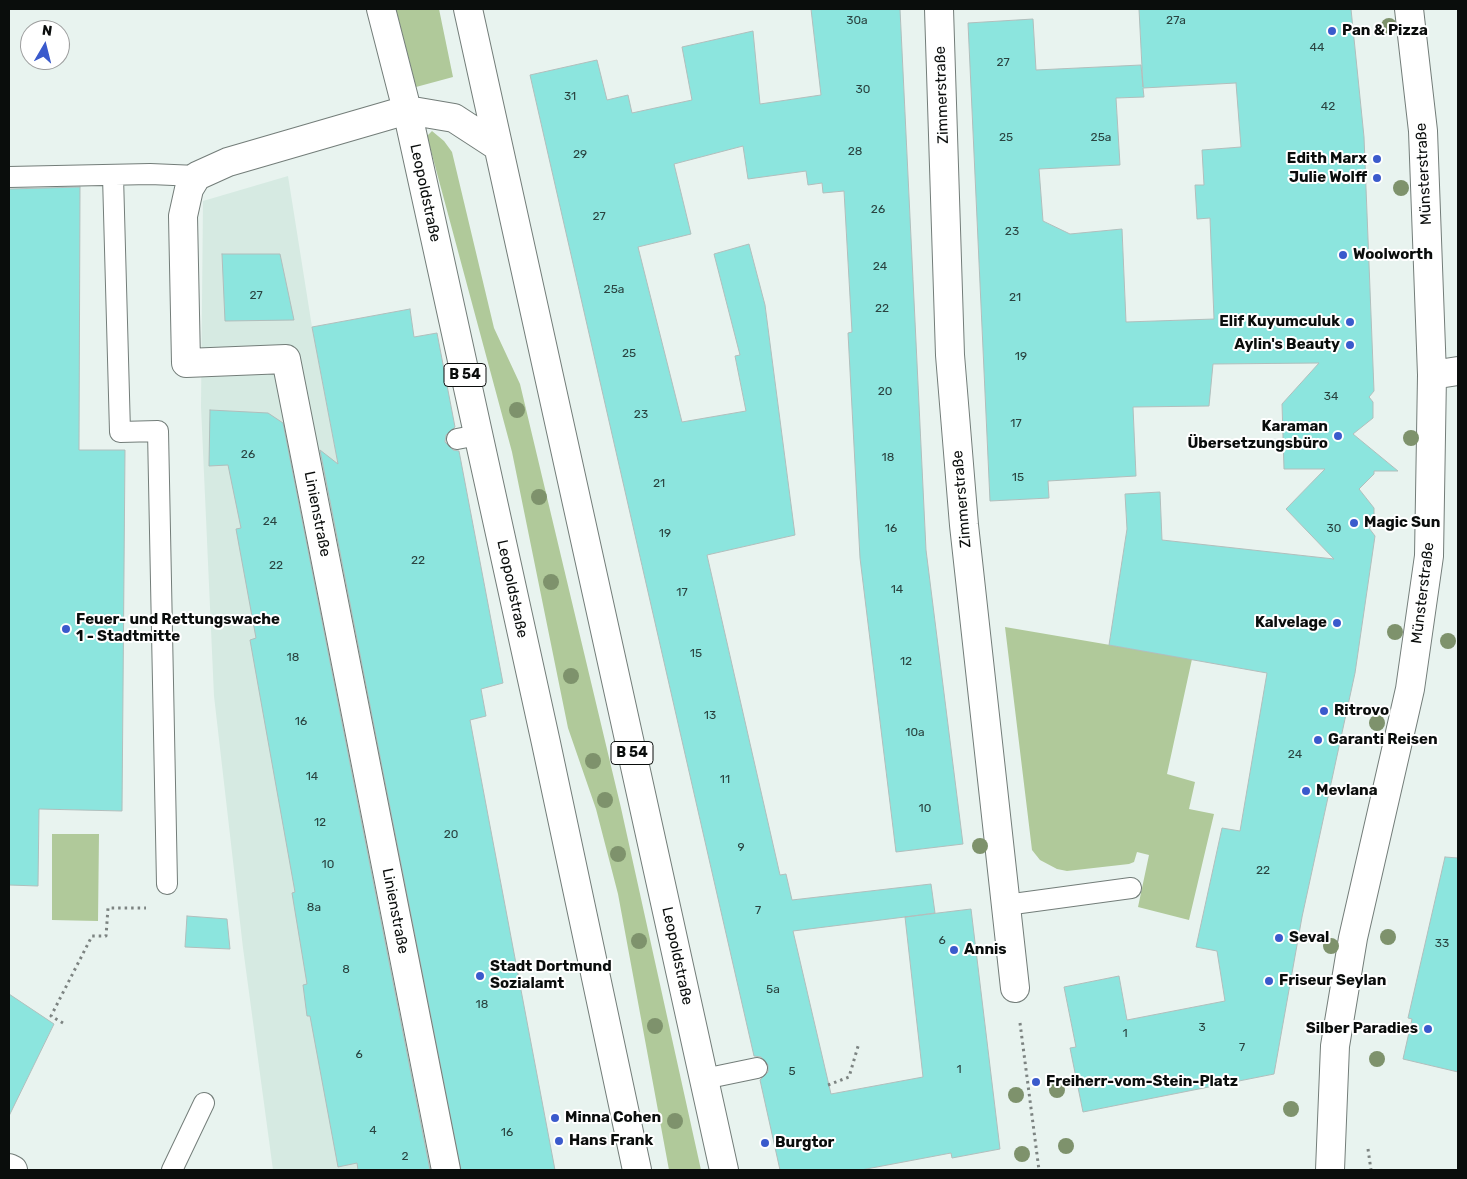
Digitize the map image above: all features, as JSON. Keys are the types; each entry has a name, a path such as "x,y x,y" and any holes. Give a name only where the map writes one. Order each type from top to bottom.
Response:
{"street":[{"name":"Leopoldstraße","path":"381,9 407,110 468,437 637,1170"},
{"name":"Leopoldstraße","path":"468,9 724,1170"},
{"name":"Zimmerstraße","path":"939,9 950,355 964,524 1015,988"},
{"name":"Münsterstraße","path":"1330,1170 1335,1046 1353,938 1410,689 1429,556 1445,373 1423,131 1409,9"},
{"path":"197,176 208,169 228,162 407,110 454,118 497,146"},
{"name":"Linienstraße","path":"197,176 189,189 183,216 186,363 286,359 446,1170"},
{"path":"9,1168 13,1170"}],"lane":[{"path":"9,178 150,174 197,176"},
{"path":"114,176 120,432 158,431 167,884"},
{"path":"1006,905 1130,888"},
{"path":"704,1079 757,1068"},
{"path":"172,1170 204,1103"}],"path":[{"path":"63,1023 51,1016 92,936 106,936 108,908 149,908 167,884"},
{"path":"1015,988 1039,1170"},
{"path":"828,1084 849,1077 860,1043"},
{"path":"1368,1148 1371,1170"}],"shaded area":[{"path":"288,176 312,327 472,1170 273,1170 243,948 214,696 201,407 203,201"}],"green space":[{"path":"396,9 439,9 453,77 416,87"},
{"path":"432,131 444,141 452,152 494,328 520,384 621,808 701,1170 669,1170 618,894 596,809 568,728 512,452 427,136"},
{"path":"1005,627 1192,659 1167,774 1195,782 1189,809 1214,814 1189,920 1138,907 1149,855 1137,852 1134,862 1129,864 1067,871 1057,869 1040,860 1032,850"},
{"path":"52,834 99,834 98,921 52,920"}],"building":[{"path":"811,9 900,9 926,550 963,844 896,852 860,558 848,333 852,332 844,191 823,193 822,183 808,185 806,171 748,179 743,146 674,164 691,234 638,247 682,422 746,411 735,356 740,355 714,254 749,244 765,305 795,535 707,555 780,875 786,874 792,900 931,884 935,913 905,917 971,909 1000,1149 952,1158 951,1153 861,1170 780,1170 760,1080 768,1072 768,1065 761,1057 754,1056 530,75 597,60 607,100 628,95 632,113 692,100 682,47 753,31 760,104 821,95","holes":["905,917 923,1077 831,1094 793,931"]},
{"path":"1139,9 1351,9 1364,137 1374,391 1369,397 1373,402 1373,418 1353,434 1398,471 1374,471 1374,474 1359,489 1374,508 1374,524 1369,528 1375,536 1355,673 1302,917 1274,1074 1083,1112 1070,1048 1076,1047 1064,987 1119,976 1127,1020 1225,1001 1217,951 1196,947 1222,828 1240,831 1267,673 1109,645 1127,529 1125,494 1160,492 1162,540 1334,559 1286,509 1325,469 1284,469 1282,404 1319,363 1213,364 1209,406 1133,407 1136,476 1048,481 1049,498 990,501 968,23 1033,19 1036,70 1141,65 1143,87","holes":["1236,83 1241,147 1202,150 1204,185 1195,185 1197,219 1210,218 1214,319 1126,322 1122,229 1070,234 1043,221 1039,169 1120,165 1116,98 1144,97 1143,88"]},
{"name":"Feuer- und Rettungswache 1 - Stadtmitte","path":"80,187 79,450 125,450 122,811 39,809 38,886 9,885 9,189"},
{"path":"222,254 280,254 294,320 225,321"},
{"path":"410,309 414,337 437,333 455,427 446,435 445,442 453,450 459,451 503,683 481,689 486,716 470,720 555,1170 461,1170 320,450 338,464 312,327"},
{"path":"210,410 268,413 283,423 430,1170 358,1170 357,1163 338,1167 310,1016 307,1016 303,985 307,984 292,893 295,892 250,640 256,638 236,529 241,528 228,465 209,466"},
{"path":"1445,857 1458,858 1458,1072 1403,1059 1412,1019 1408,1018"},
{"path":"187,916 227,919 230,949 185,947"},
{"path":"9,994 54,1024 9,1116"}],"place":[{"name":"Pan & Pizza","path":"1332,31"},
{"name":"Edith Marx","path":"1377,159"},
{"name":"Julie Wolff","path":"1377,178"},
{"name":"Woolworth","path":"1343,255"},
{"name":"Elif Kuyumculuk","path":"1350,322"},
{"name":"Aylin's Beauty","path":"1350,345"},
{"name":"Karaman Übersetzungsbüro","path":"1338,436"},
{"name":"Magic Sun","path":"1354,523"},
{"name":"Kalvelage","path":"1337,623"},
{"name":"Feuer- und Rettungswache 1 - Stadtmitte","path":"66,629"},
{"name":"Ritrovo","path":"1324,711"},
{"name":"Garanti Reisen","path":"1318,740"},
{"name":"Mevlana","path":"1306,791"},
{"name":"Seval","path":"1279,938"},
{"name":"Annis","path":"954,950"},
{"name":"Stadt Dortmund Sozialamt","path":"480,976"},
{"name":"Friseur Seylan","path":"1269,981"},
{"name":"Silber Paradies","path":"1428,1029"},
{"name":"Freiherr-vom-Stein-Platz","path":"1036,1082"},
{"name":"Minna Cohen","path":"555,1118"},
{"name":"Hans Frank","path":"559,1141"},
{"name":"Burgtor","path":"765,1143"}]}
